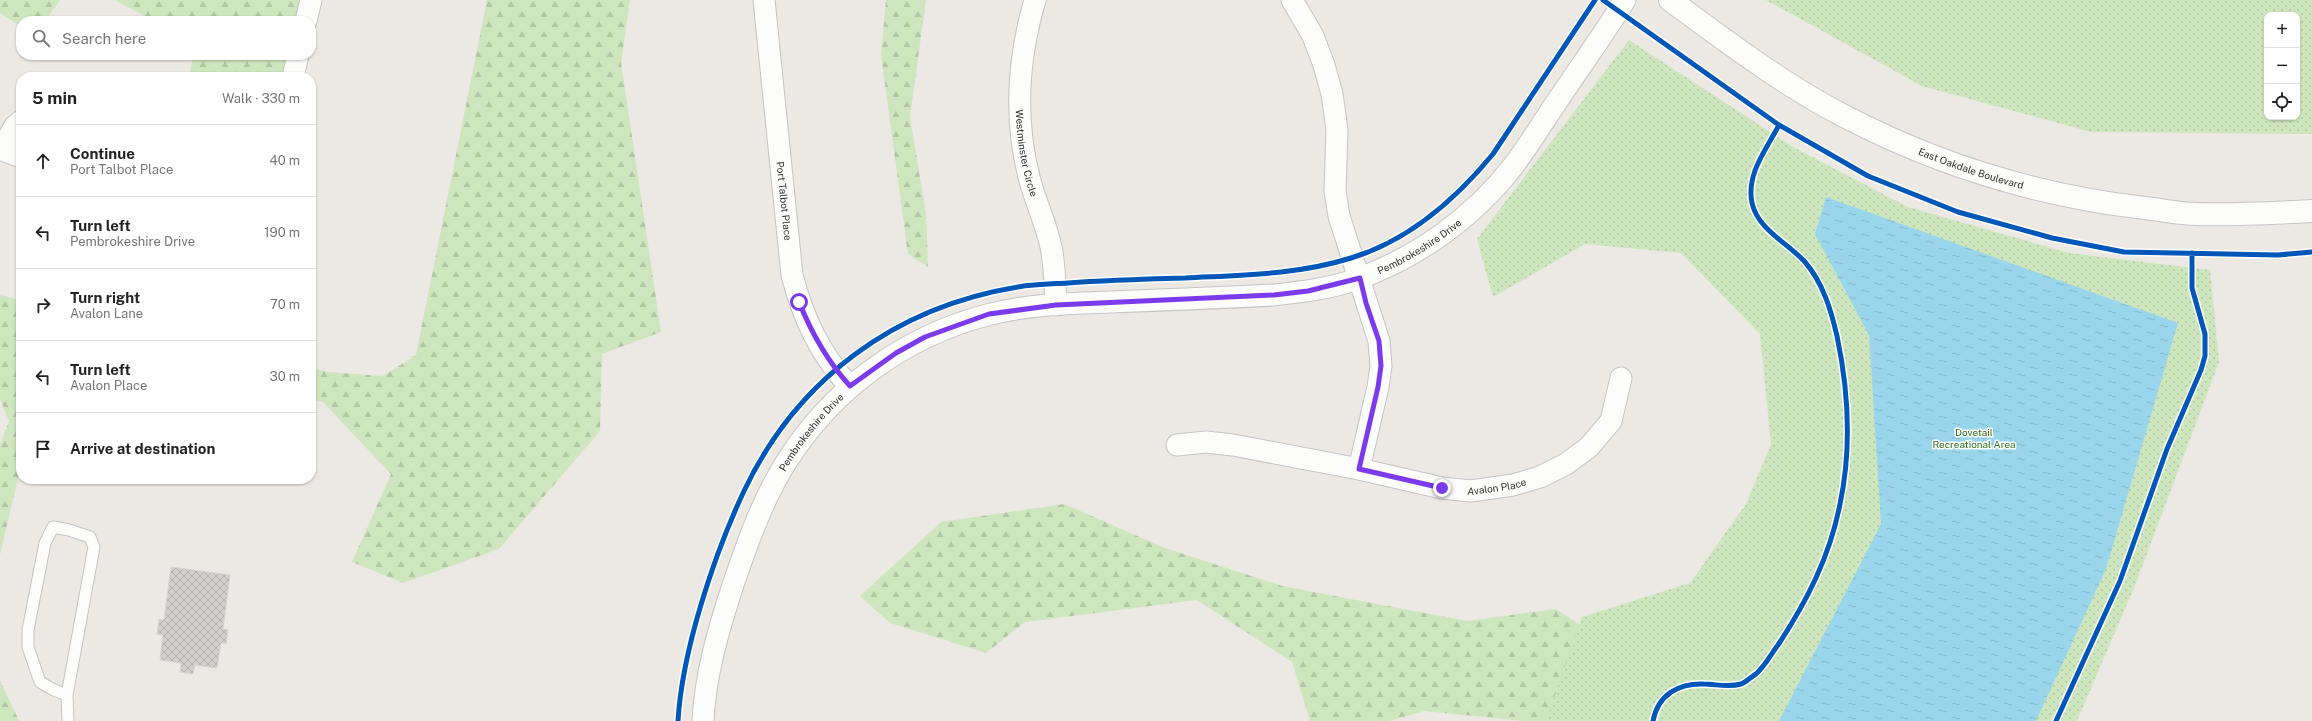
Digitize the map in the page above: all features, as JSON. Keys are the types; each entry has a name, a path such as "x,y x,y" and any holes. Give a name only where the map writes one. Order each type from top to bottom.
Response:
{"main road":[{"name":"East Oakdale Boulevard","path":"1670,0 1746,55 1799,90 1843,116 1894,141 1947,162 2001,180 2057,194 2113,204 2195,214 2312,211"}],"street":[{"path":"307,16 311,0"},
{"name":"Port Talbot Place","path":"764,0 792,275 799,302 809,328 823,353 850,386"},
{"name":"Westminster Circle","path":"1035,0 1027,25 1021,64 1019,104 1022,144 1029,177 1051,246 1056,305"},
{"path":"1292,0 1313,36 1324,65 1332,94 1337,130 1335,192 1339,216 1379,341 1381,366 1378,387 1359,469"},
{"name":"Pembrokeshire Drive","path":"703,721 711,666 725,610 743,555 765,501 784,466 803,437 825,410 850,386 896,353 950,327 989,314 1056,305 1274,295 1308,291 1360,278 1404,258 1442,235 1468,214 1492,191 1514,165 1625,0"},
{"path":"294,72 297,60"},
{"path":"16,125 1,149 16,156"},
{"name":"Avalon Place","path":"1177,445 1206,442 1233,445 1359,469 1457,490 1513,485 1540,477 1572,460 1589,447 1607,429 1615,407 1621,378"}],"lane":[{"path":"67,695 40,682 28,647 28,630 45,543 53,528 69,530 90,538 94,546 67,695 68,721"}],"green space":[{"path":"0,0 60,0 49,16 16,16 16,24 0,13"},
{"path":"115,0 303,0 299,16 145,16"},
{"path":"487,0 630,0 621,62 661,332 602,354 600,431 499,549 403,583 352,562 391,474 323,402 316,400 316,369 328,372 383,376 416,355"},
{"path":"886,0 926,0 910,117 926,214 928,267 908,254 881,55"},
{"path":"1766,0 2312,0 2312,134 2091,132 1922,86"},
{"name":"Dovetail Recreational Area","path":"1629,40 1793,147 1908,207 2069,253 2210,270 2219,362 2136,583 2077,721 1546,721 1582,617 1690,583 1746,504 1771,444 1760,334 1681,253 1585,244 1493,297 1477,239"},
{"path":"192,60 289,60 286,72 190,72"},
{"path":"0,295 16,299 17,484 0,555 0,445 9,421 0,399"},
{"path":"1064,504 1165,548 1282,586 1467,621 1556,609 1608,644 1577,721 1524,721 1424,711 1389,721 1310,721 1292,662 1197,600 1025,622 986,653 890,623 860,596 941,522"},
{"path":"0,680 19,721 0,721"}],"water":[{"path":"1826,197 2178,323 2106,569 2036,721 1779,721 1881,524 1869,335 1815,234"}],"building":[{"path":"171,567 230,575 223,629 228,630 226,644 221,643 217,668 195,665 193,674 180,672 181,663 160,660 163,635 157,634 159,619 164,620"}],"cycle path":[{"path":"678,721 686,665 701,604 722,544 744,491 766,451 792,415 822,383 855,354 891,331 931,312 973,297 1018,287 1097,281 1248,275 1290,271 1331,264 1351,258 1392,241 1430,216 1479,171 1493,154 1595,0"},
{"path":"1603,0 1779,125 1868,176 1958,212 2052,238 2124,252 2278,255 2312,252"},
{"path":"1653,721 1659,704 1671,692 1678,688 1695,684 1727,686 1736,685 1745,682 1756,674 1778,645 1799,612 1824,560 1836,523 1844,483 1848,420 1841,357 1832,316 1826,297 1811,270 1798,255 1767,229 1755,213 1752,203 1751,192 1754,172 1779,125"},
{"path":"2056,721 2120,581 2167,449 2201,370 2205,356 2205,334 2192,288 2192,253"}],"route":[{"path":"799,302 809,328 823,353 840,376 850,386 896,353 925,337 956,324 989,314 1022,308 1056,305 1274,295 1308,291 1353,281 1360,278 1366,303 1379,341 1381,366 1378,387 1359,469 1442,488"}]}
